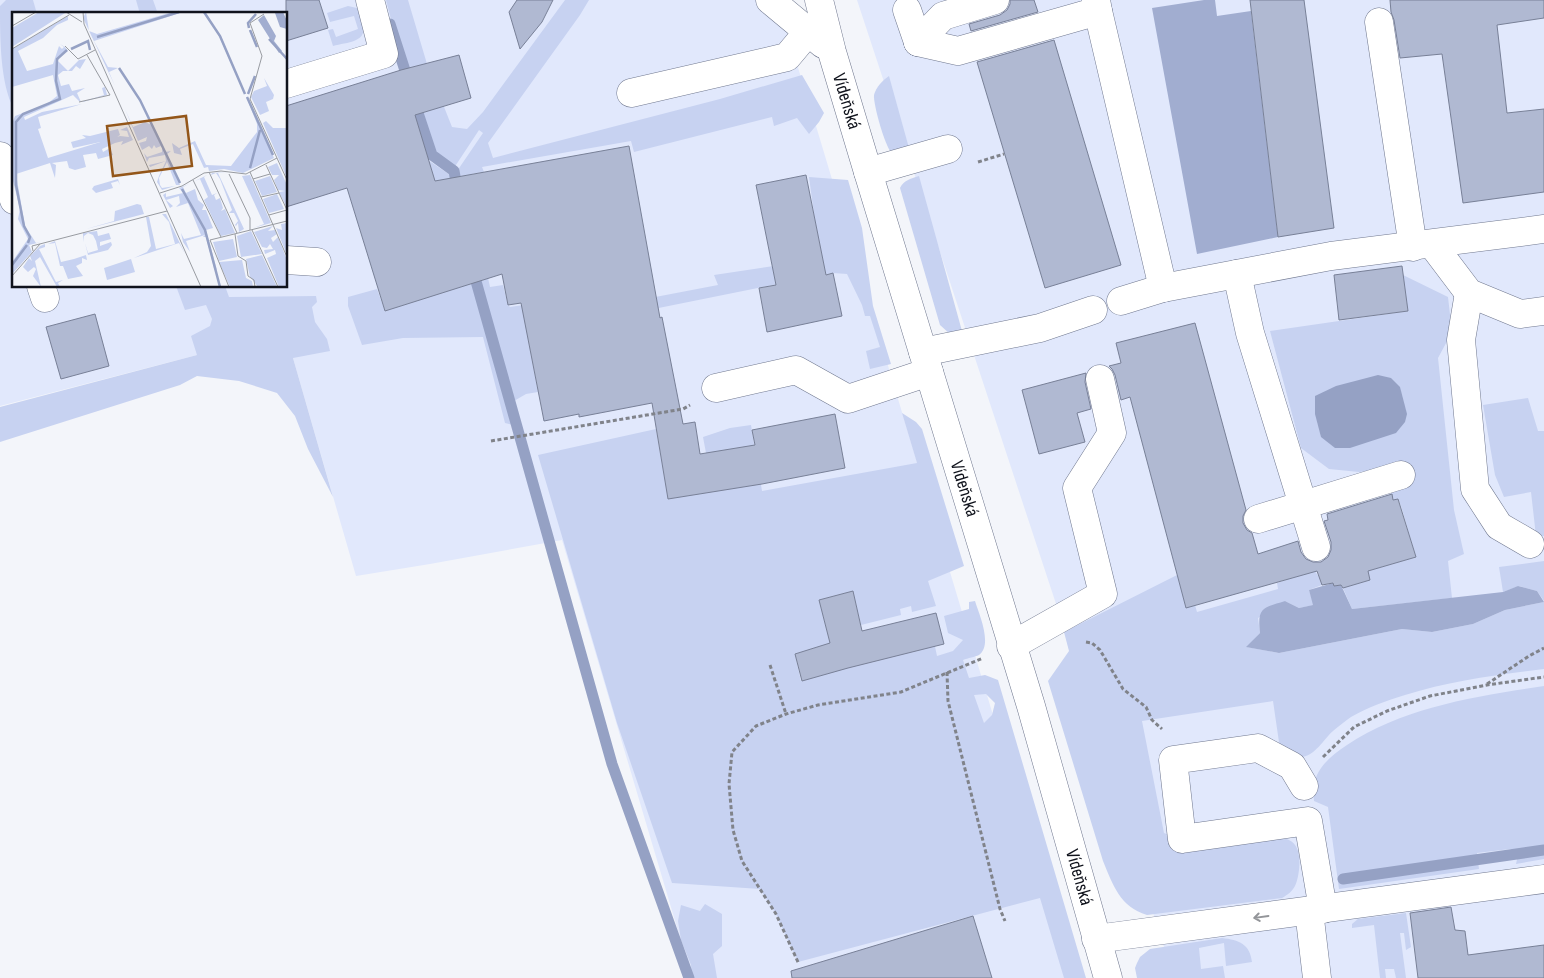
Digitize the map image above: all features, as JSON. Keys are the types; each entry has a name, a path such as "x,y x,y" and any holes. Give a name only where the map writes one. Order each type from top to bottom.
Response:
{"main road":[{"path":"288,83 384,54 370,0"},
{"path":"770,0 832,52"},
{"name":"Vídeňská","path":"819,0 832,52 1030,706 1108,978"},
{"path":"918,42 943,16 995,0"},
{"path":"918,42 958,51 1097,6 1163,288"},
{"path":"907,10 918,42"},
{"path":"1379,22 1423,246 1469,292 1520,314 1544,311"},
{"path":"631,93 787,57 808,32"},
{"path":"868,172 948,150"},
{"path":"0,156 12,194"},
{"path":"1120,301 1163,288 1332,256 1423,246 1544,229"},
{"path":"288,260 317,262"},
{"path":"1237,274 1250,333 1316,547"},
{"path":"1469,292 1461,340 1476,489 1499,526 1530,544"},
{"path":"716,388 796,370 848,399 926,362 1093,310"},
{"path":"1011,646 1104,594 1077,488 1112,433 1100,379"},
{"path":"1258,519 1401,475"},
{"path":"1304,786 1292,766 1258,748 1173,760 1182,839 1308,821 1316,910 1317,978"},
{"path":"1096,939 1544,879"}],"path":[{"path":"985,160 1004,154"},
{"path":"491,441 683,409 716,388"},
{"path":"1042,629 1061,643 1092,643 1100,650 1124,688 1146,707 1152,720 1164,732"},
{"path":"798,962 776,914 742,861 733,830 729,784 732,752 756,726 786,714 818,705 901,692 1011,646"},
{"path":"1487,685 1544,648"},
{"path":"770,665 786,714"},
{"path":"948,672 948,701 1000,909 1005,921"},
{"path":"1304,786 1316,762 1354,727 1387,711 1430,696 1544,677"}],"shaded area":[{"path":"0,0 777,0 1072,978 692,978 562,540 356,576 293,358 197,355 0,406"},
{"path":"6,0 33,0 36,12 12,12 12,105 3,74 0,6"},
{"path":"136,0 153,0 157,12 139,12"},
{"path":"386,0 408,0 427,64 452,127 467,129 483,112 565,0 589,0 488,143 493,158 720,99 802,75 824,113 809,134 797,118 774,126 772,117 634,152 631,141 482,167 484,172 472,174 471,200 490,287 503,285 510,307 622,290 624,303 718,285 714,275 820,259 809,177 848,180 862,228 873,306 891,364 870,369 866,351 880,347 870,316 865,316 862,305 847,274 833,273 609,318 610,324 528,338 538,392 526,394 514,401 522,427 505,423 483,337 403,338 362,345 348,306 348,297 377,289 385,311 468,283 428,160 453,177 483,133 479,130 454,168 436,155 394,31"},
{"path":"857,0 1544,0 1544,978 1174,978 1072,661 1061,619"},
{"path":"1215,0 1217,16 1251,11 1278,237 1197,254 1152,8"},
{"path":"348,6 357,8 364,30 359,38 333,46 328,30 333,29 336,37 358,29 354,16 330,22 327,13"},
{"path":"889,76 909,148 891,152 880,125 874,95 876,89"},
{"path":"919,176 962,331 950,334 940,325 900,188 905,181"},
{"path":"1403,275 1448,297 1452,332 1438,358 1454,510 1464,554 1448,561 1452,598 1352,609 1343,588 1370,580 1368,571 1416,557 1401,506 1398,499 1393,500 1390,490 1412,482 1405,465 1359,472 1329,469 1301,448 1270,331 1408,311"},
{"path":"177,288 226,288 229,297 316,296 317,302 312,307 315,322 327,339 330,351 293,358 333,497 308,449 295,416 277,393 239,381 197,376 180,385 0,442 0,407 197,355 191,336 210,326 212,319 206,305 185,310"},
{"path":"1378,375 1391,378 1400,387 1407,414 1405,422 1396,433 1350,448 1335,448 1321,437 1315,414 1315,396 1336,386"},
{"path":"1528,398 1538,431 1544,431 1544,536 1536,536 1531,492 1504,497 1495,475 1483,405"},
{"path":"902,413 916,422 922,429 964,566 928,581 936,606 912,612 911,606 900,609 901,615 861,625 853,591 819,600 830,643 795,654 801,681 934,642 937,656 953,651 963,640 948,633 944,616 969,609 969,602 975,601 984,629 985,644 979,655 963,660 969,678 985,675 998,680 1086,978 1064,978 1040,898 798,962 776,914 760,889 672,883 617,723 538,455 656,429 668,499 726,489 706,453 703,437 730,428 751,425 762,491 917,463","holes":["986,694 995,703 992,715 984,723 974,695"]},
{"path":"1544,561 1544,601 1537,591 1519,586 1503,592 1499,567"},
{"path":"1314,570 1322,585 1309,590 1314,605 1299,608 1285,601 1258,618 1260,633 1247,647 1279,653 1402,629 1432,632 1473,624 1505,610 1544,602 1544,669 1456,682 1384,702 1351,717 1333,731 1311,754 1301,757 1293,756 1280,749 1273,701 1142,721 1164,833 1217,847 1274,838 1285,839 1294,843 1299,853 1299,870 1295,887 1282,898 1147,915 1130,907 1114,887 1103,861 1048,681 1069,651 1064,632 1185,571 1197,612 1278,589 1277,583"},
{"path":"1333,583 1334,586 1341,585 1352,609 1503,592 1518,586 1537,591 1544,602 1505,610 1473,624 1432,632 1402,629 1279,653 1246,647 1260,633 1261,613 1267,607 1285,601 1299,608 1313,605 1309,590"},
{"path":"1544,686 1544,859 1516,864 1518,855 1510,849 1477,853 1479,869 1339,889 1328,807 1314,801 1313,791 1317,775 1330,758 1369,732 1417,712 1467,699"},
{"path":"705,904 722,914 722,946 713,954 717,978 692,978 691,965 681,940 678,921 681,905 700,911"},
{"path":"1406,913 1411,947 1406,950 1404,933 1400,933 1406,978 1396,978 1394,969 1385,969 1386,978 1380,978 1374,925 1352,928 1352,924 1358,919"},
{"path":"1222,938 1243,944 1249,951 1252,962 1226,966 1224,943 1199,948 1201,969 1223,966 1225,978 1137,978 1135,968 1137,963 1140,957 1150,949"}],"building":[{"path":"286,0 319,0 328,28 288,40 288,12 286,12"},
{"path":"517,0 553,0 542,22 520,49 509,12"},
{"path":"1010,0 1034,0 1038,12 971,31 969,24 1000,15 1007,10"},
{"path":"1250,0 1304,0 1334,228 1278,237"},
{"path":"1390,0 1544,0 1544,18 1497,25 1507,113 1544,109 1544,192 1463,203 1442,54 1400,58"},
{"path":"1054,40 1121,265 1045,288 977,62"},
{"path":"459,55 471,98 415,115 435,181 629,146 660,318 662,317 683,424 695,422 700,454 755,445 752,430 835,414 845,468 668,499 652,403 579,417 579,414 544,421 521,303 508,305 502,274 385,311 347,188 288,206 288,105 401,70"},
{"path":"806,175 826,275 833,273 842,316 767,332 759,288 776,285 756,185"},
{"path":"1402,266 1408,311 1339,320 1334,275"},
{"path":"95,314 109,366 61,379 46,327"},
{"path":"1195,323 1246,510 1243,516 1243,523 1247,530 1252,533 1258,554 1298,541 1301,552 1306,559 1313,562 1321,562 1328,557 1331,550 1331,542 1324,521 1328,520 1327,514 1392,494 1393,500 1398,499 1416,557 1368,571 1370,580 1343,588 1341,585 1334,586 1333,583 1322,585 1317,571 1186,608 1130,397 1121,400 1115,375 1109,366 1121,363 1116,343"},
{"path":"1086,373 1085,382 1091,409 1077,413 1085,442 1039,454 1022,390"},
{"path":"853,591 862,631 936,613 944,644 802,681 795,654 830,643 819,600"},
{"path":"1451,907 1455,930 1465,931 1468,955 1544,945 1544,978 1418,978 1410,913"},
{"path":"973,916 992,978 792,978 791,971"}],"waterway":[{"path":"390,24 409,83"},
{"path":"414,101 432,155 454,171 458,193"},
{"path":"472,267 612,764 689,978"},
{"path":"1343,879 1544,850"}]}
